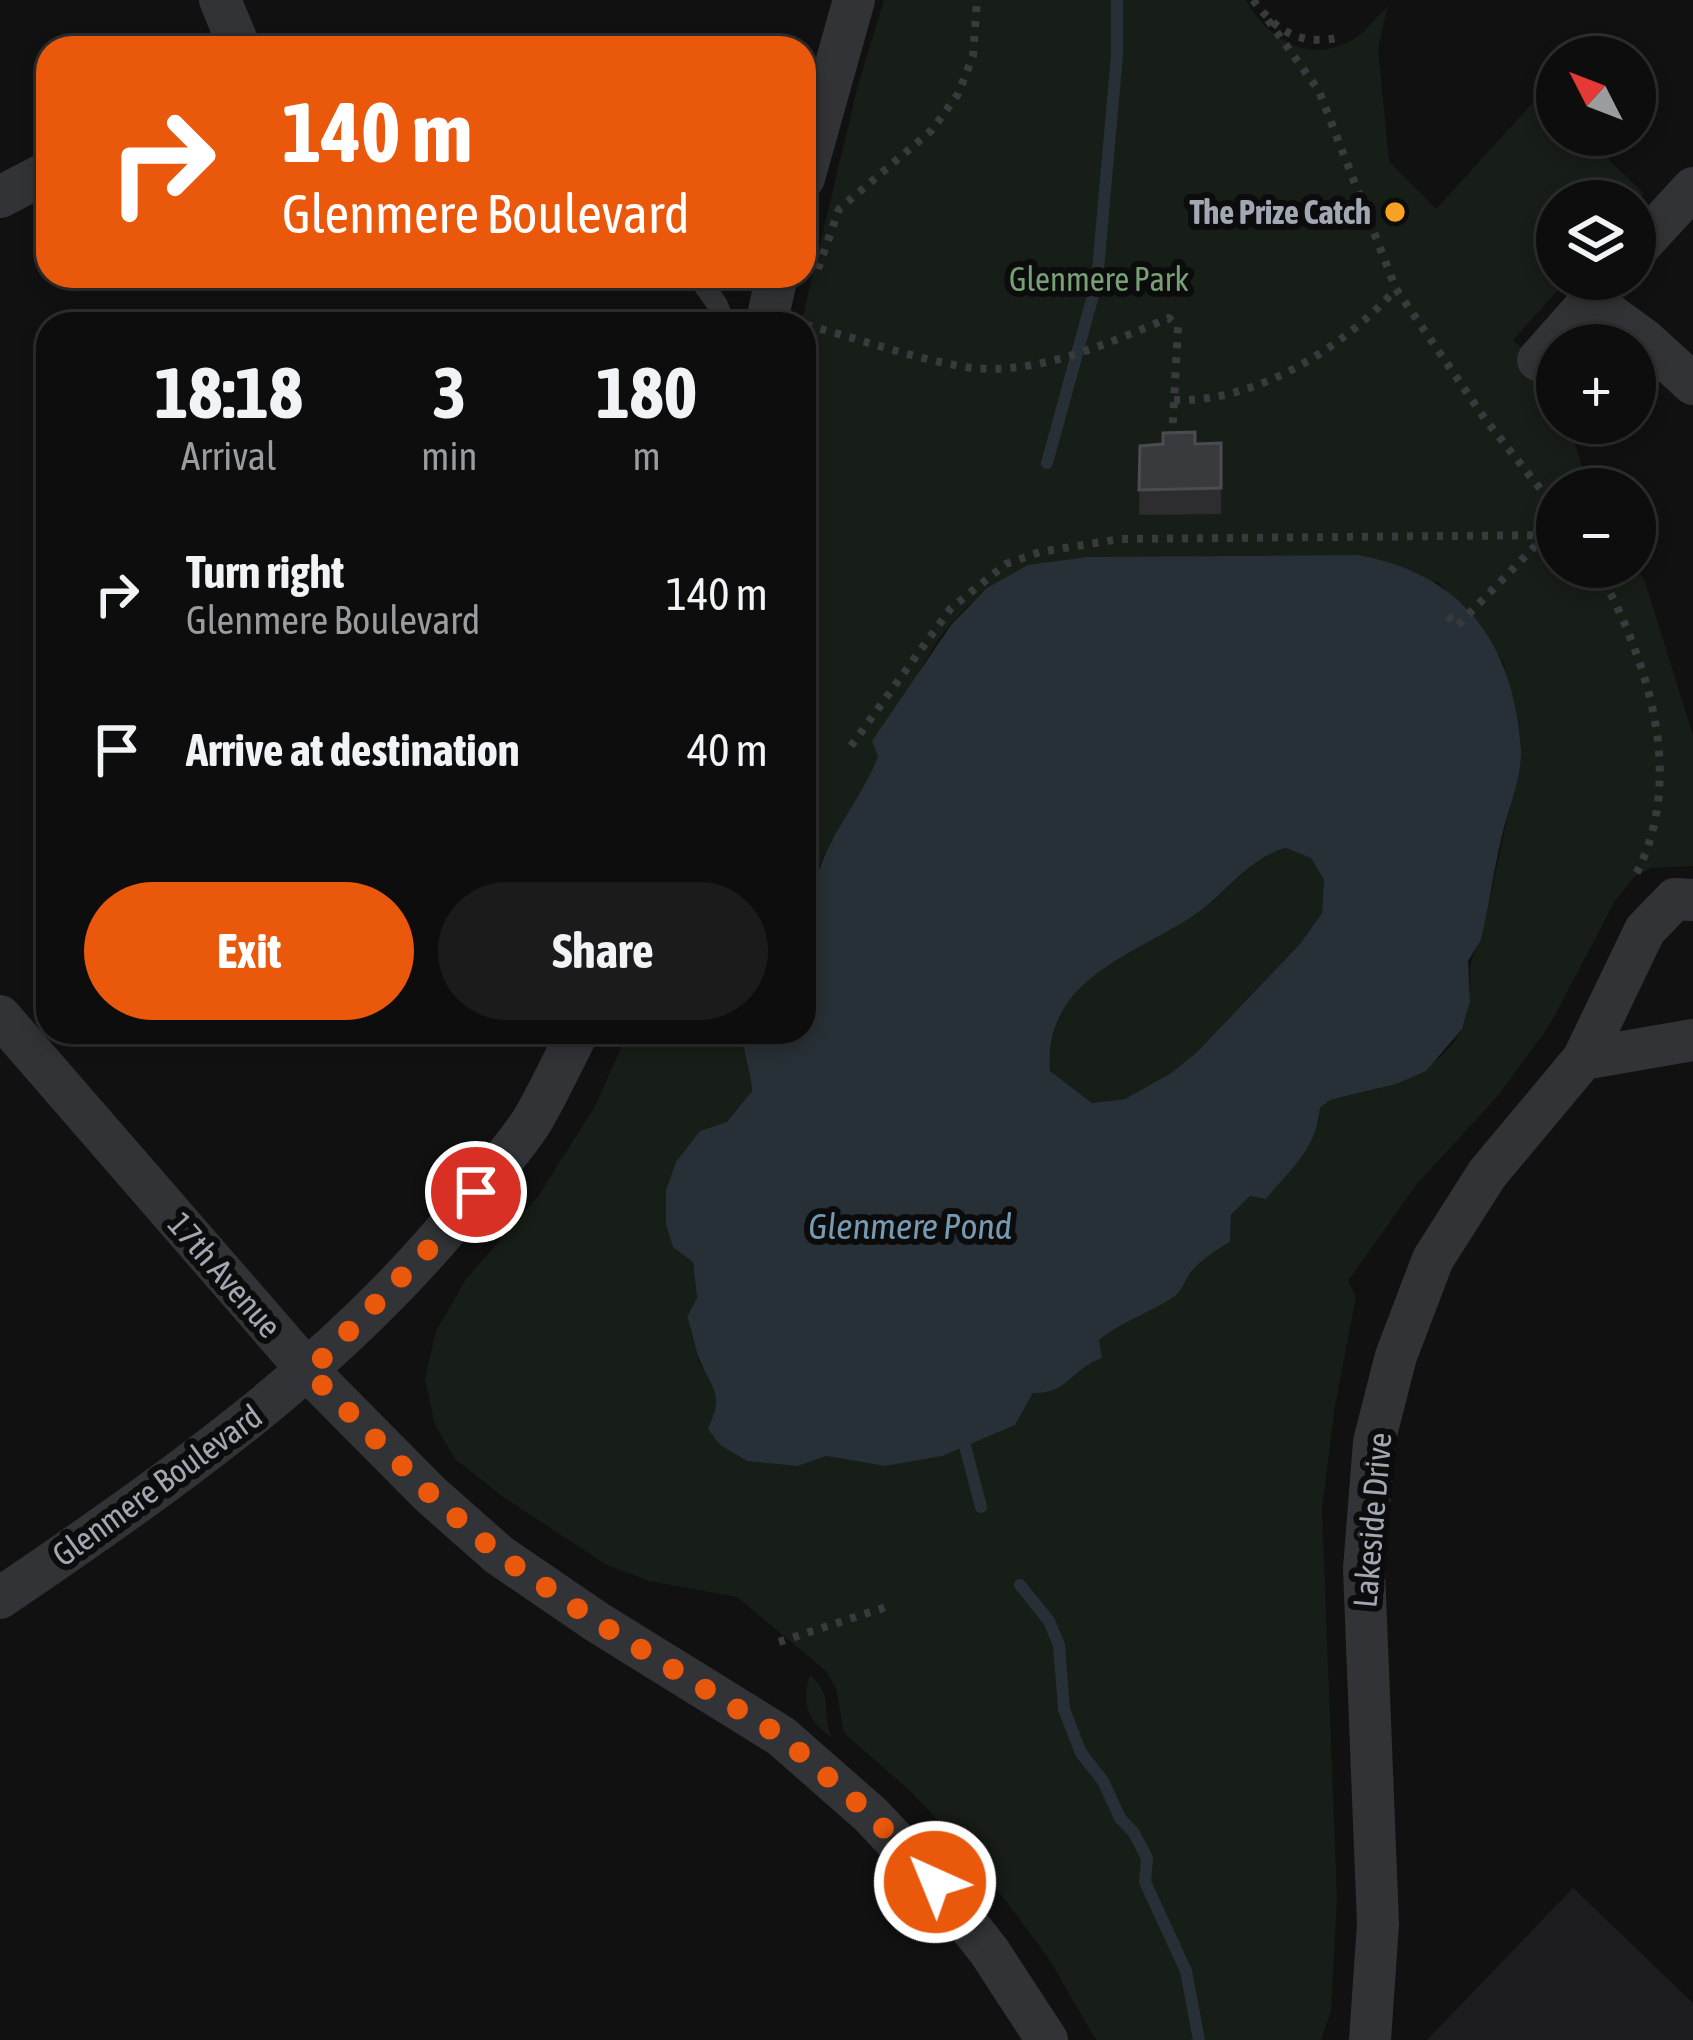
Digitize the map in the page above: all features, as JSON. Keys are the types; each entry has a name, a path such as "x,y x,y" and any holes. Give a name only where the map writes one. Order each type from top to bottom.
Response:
{"street":[{"path":"220,0 235,36"},
{"path":"816,135 854,0"},
{"path":"0,197 36,178"},
{"path":"1656,228 1693,188"},
{"path":"1570,324 1591,300"},
{"path":"1609,300 1693,384"},
{"name":"Lakeside Drive","path":"1370,2040 1378,1924 1364,1569 1374,1442 1396,1356 1433,1259 1487,1174 1583,1059 1646,931 1675,899 1693,900"},
{"name":"17th Avenue","path":"0,1016 309,1372 430,1494 499,1555 781,1736 871,1815 935,1882 1047,2040"},
{"path":"1583,1059 1693,1040"},
{"name":"Glenmere Boulevard","path":"0,1598 136,1506 309,1372 450,1227 530,1124 572,1044"}],"path":[{"path":"816,246 839,209 932,130 958,94 973,56 977,0"},
{"path":"1252,0 1319,91 1396,289 1485,419 1536,483"},
{"path":"1268,20 1293,38 1317,43 1342,38"},
{"path":"1174,400 1202,401 1289,371 1346,332 1396,289"},
{"path":"808,312 810,304"},
{"path":"816,328 963,367 1040,362 1106,344 1168,318 1178,327 1172,452"},
{"path":"850,746 951,608 1006,564 1040,552 1120,539 1536,536"},
{"path":"1457,626 1536,545"},
{"path":"1606,588 1650,695 1662,766 1656,831 1631,884"},
{"path":"1448,616 1465,635"},
{"path":"779,1642 889,1606"}],"shaded area":[{"path":"1573,1888 1693,2003 1693,2040 1427,2040"}],"green space":[{"name":"Glenmere Park","path":"884,0 1246,0 1277,36 1305,49 1320,50 1357,37 1388,6 1378,48 1389,161 1436,209 1536,99 1536,156 1604,156 1630,180 1536,180 1536,300 1549,300 1513,340 1536,360 1536,444 1575,444 1583,468 1536,468 1536,588 1647,588 1693,735 1693,866 1651,868 1634,877 1615,901 1549,1026 1497,1097 1416,1185 1348,1281 1356,1297 1322,1510 1337,1898 1331,2011 1321,2040 1096,2040 1049,1959 974,1858 909,1790 844,1733 836,1689 826,1671 737,1597 649,1581 605,1564 455,1459 435,1425 425,1379 436,1331 466,1279 539,1195 595,1106 623,1044 744,1044 752,1091 727,1122 666,1225 673,1246 693,1261 697,1299 687,1317 699,1362 712,1380 719,1404 798,1466 825,1456 885,1466 1015,1425 1033,1393 1072,1378 1080,1366 1101,1358 1098,1341 1174,1296 1200,1264 1230,1242 1231,1216 1250,1196 1266,1199 1319,1122 1320,1108 1330,1100 1417,1073 1451,1045 1463,1026 1471,965 1481,940 1521,754 1504,664 1485,632 1438,582 1087,557 1008,582 968,606 934,647 816,876 816,312 804,312 810,288 816,288 816,261 858,85"},
{"path":"1287,848 1311,858 1324,880 1322,913 1300,944 1197,1052 1125,1099 1092,1103 1050,1071 1052,1040 1061,1014 1094,975 1203,909 1259,861"},
{"path":"810,1675 823,1691 832,1738 808,1711"}],"water":[{"name":"Glenmere Pond","path":"1358,555 1395,564 1427,579 1477,620 1507,677 1521,761 1481,940 1468,961 1470,1002 1462,1029 1426,1071 1396,1084 1330,1100 1320,1108 1313,1136 1293,1168 1266,1199 1250,1196 1231,1215 1230,1242 1195,1267 1175,1296 1099,1340 1102,1358 1054,1390 1033,1393 1015,1425 942,1456 885,1466 826,1456 798,1466 747,1461 720,1445 708,1429 716,1396 687,1317 697,1298 693,1262 673,1247 666,1225 666,1190 676,1162 700,1131 727,1122 752,1091 744,1044 816,1044 816,882 831,842 878,757 872,741 951,625 987,588 1028,565 1087,557","holes":["1286,848 1311,858 1324,880 1322,913 1300,944 1171,1073 1125,1099 1092,1103 1050,1071 1060,1015 1075,994 1116,960 1190,918 1247,870"]}],"building":[{"path":"1195,432 1195,444 1221,443 1221,488 1139,490 1140,446 1163,444 1163,433"}],"waterway":[{"path":"1047,463 1097,281 1117,55 1117,0"},
{"path":"965,1446 981,1507"},
{"path":"1020,1585 1049,1621 1059,1645 1064,1709 1081,1753 1103,1781 1147,1858 1145,1882 1186,1971 1199,2040"}],"place":[{"name":"The Prize Catch","path":"1395,212"}],"route":[{"path":"476,1192 450,1227 309,1372 430,1494 499,1555 781,1736 871,1815 935,1882"}]}
